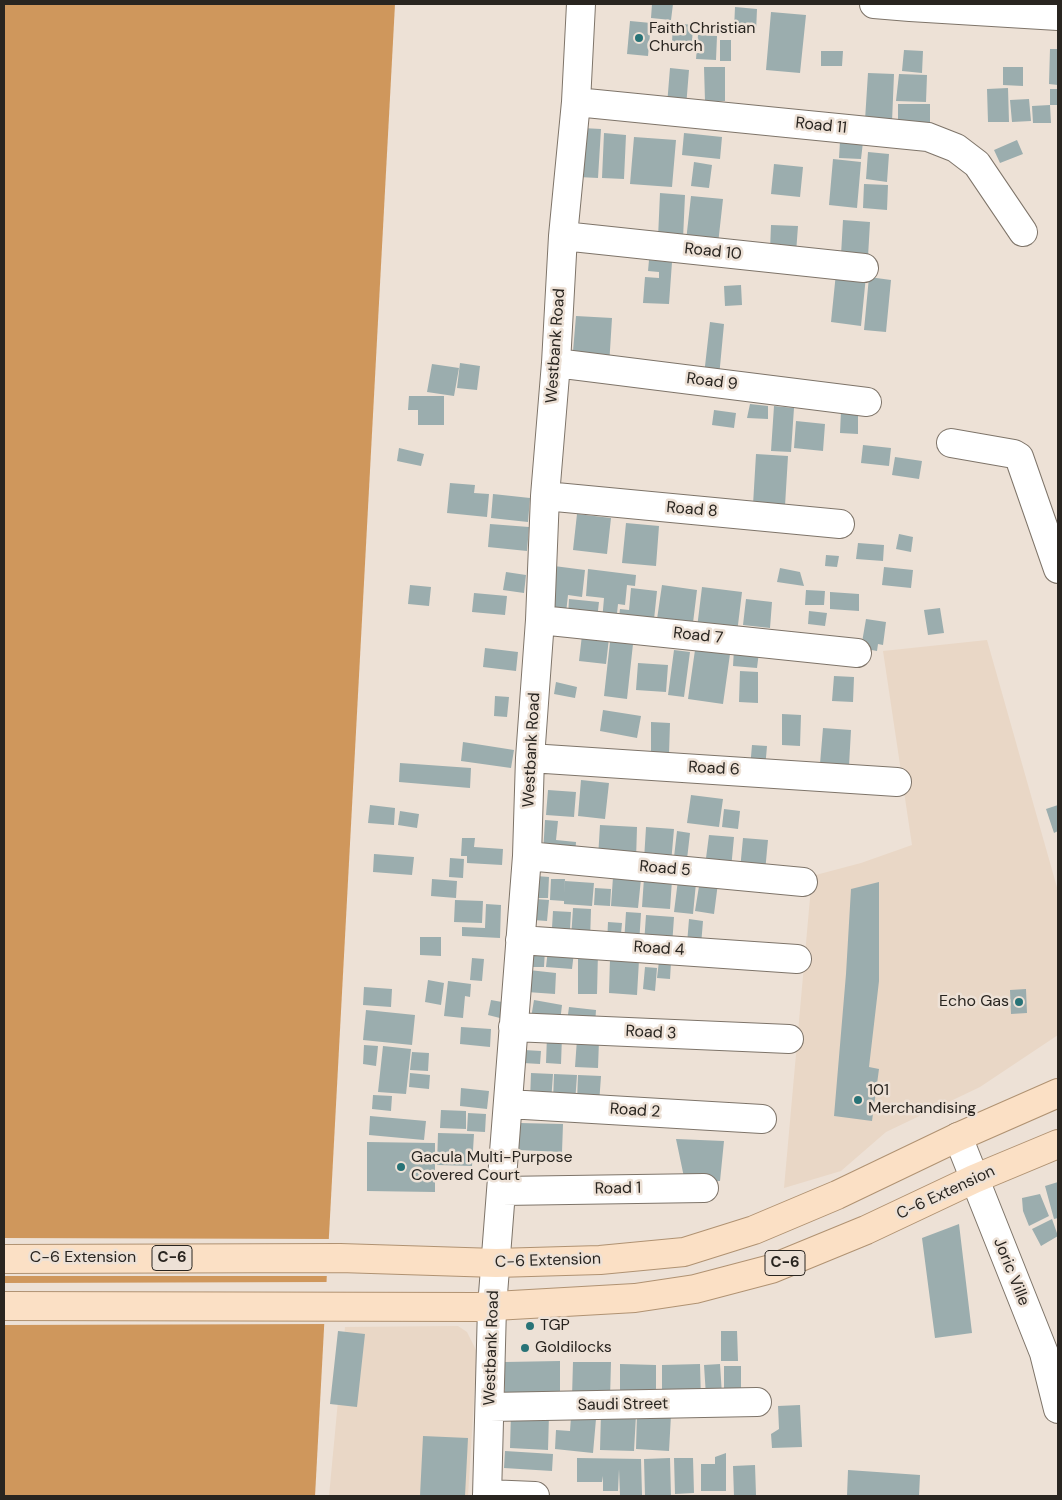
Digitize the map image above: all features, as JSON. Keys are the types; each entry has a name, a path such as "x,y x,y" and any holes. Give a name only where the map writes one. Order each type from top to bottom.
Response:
{"main road":[{"name":"C-6 Extension","path":"4,1259 340,1258 496,1263 600,1260 684,1252 754,1230 837,1195 958,1137 1058,1093"},
{"name":"C-6 Extension","path":"4,1306 492,1307 635,1298 695,1289 779,1265 866,1230 974,1179 1058,1144"}],"street":[{"name":"Westbank Road","path":"487,1495 492,1307 527,856 530,758 540,620 545,496 556,363 563,236 576,102 581,4"},
{"path":"874,4 910,8 1058,16"},
{"name":"Road 11","path":"576,102 928,137 956,148 977,164 1023,232"},
{"name":"Road 10","path":"563,236 864,268"},
{"name":"Road 9","path":"556,363 867,402"},
{"path":"951,443 1014,454 1019,457 1058,569"},
{"name":"Road 8","path":"545,496 840,524"},
{"name":"Road 7","path":"540,620 857,653"},
{"name":"Road 6","path":"530,758 897,782"},
{"name":"Road 5","path":"527,856 803,882"},
{"name":"Road 4","path":"520,940 797,959"},
{"name":"Road 3","path":"513,1026 789,1039"},
{"name":"Road 2","path":"508,1104 762,1119"},
{"name":"Joric Ville","path":"958,1137 974,1179 1051,1352 1058,1409"},
{"name":"Road 1","path":"502,1191 704,1188"},
{"name":"Saudi Street","path":"490,1407 756,1402"},
{"path":"487,1495 535,1496"}],"shaded area":[{"path":"4,4 395,4 315,1496 4,1496"},
{"path":"987,640 1058,891 1058,1035 980,1087 886,1132 841,1171 784,1188 812,876 861,863 912,845 883,651"},
{"path":"458,1326 467,1332 477,1352 468,1496 329,1496 345,1327"}],"pier":[{"path":"4,1238 332,1239 330,1276 4,1276"},
{"path":"329,1282 327,1324 4,1325 4,1283"}],"building":[{"path":"652,4 673,4 671,20 651,18"},
{"path":"735,7 757,9 756,32 734,30"},
{"path":"771,12 806,15 800,73 766,70"},
{"name":"Faith Christian Church","path":"630,21 651,23 648,56 627,54"},
{"path":"673,23 693,25 692,43 672,42"},
{"path":"698,35 717,36 716,60 696,59"},
{"path":"720,40 731,40 731,61 720,61"},
{"path":"1050,49 1058,49 1058,85 1049,84"},
{"path":"904,50 923,51 922,73 902,71"},
{"path":"821,51 843,51 842,66 821,66"},
{"path":"704,67 725,67 725,101 705,101"},
{"path":"1003,67 1023,67 1023,86 1003,85"},
{"path":"670,68 689,70 686,107 667,105"},
{"path":"868,73 894,74 892,122 865,120"},
{"path":"899,74 927,75 926,102 896,101"},
{"path":"1008,88 1009,122 988,122 987,89"},
{"path":"1050,89 1058,89 1058,105 1050,105"},
{"path":"1029,99 1031,121 1012,122 1010,100"},
{"path":"898,104 930,104 930,130 898,130"},
{"path":"1050,105 1051,123 1033,123 1032,106"},
{"path":"582,128 601,129 598,178 579,177"},
{"path":"604,133 626,135 624,179 602,178"},
{"path":"684,133 722,137 720,159 682,155"},
{"path":"634,137 676,140 672,187 630,184"},
{"path":"1017,140 1023,154 1000,163 994,150"},
{"path":"840,141 863,142 861,159 839,158"},
{"path":"868,152 889,154 887,182 866,179"},
{"path":"833,159 861,162 857,208 829,205"},
{"path":"694,162 712,165 709,188 691,186"},
{"path":"774,164 803,167 800,197 771,194"},
{"path":"864,184 888,185 887,210 863,208"},
{"path":"660,193 685,195 683,239 658,238"},
{"path":"691,196 723,199 718,244 686,241"},
{"path":"843,220 870,222 868,257 841,255"},
{"path":"771,225 798,226 796,253 770,251"},
{"path":"649,260 672,262 669,304 643,303 645,277 659,278 659,272 648,271"},
{"path":"836,273 866,276 861,326 831,322"},
{"path":"869,277 891,280 886,332 864,330"},
{"path":"741,285 742,305 725,306 724,286"},
{"path":"576,316 612,318 609,366 572,363"},
{"path":"710,322 724,324 719,377 704,375"},
{"path":"460,363 480,366 477,390 457,388"},
{"path":"432,364 459,368 454,396 427,392"},
{"path":"409,396 444,396 444,425 418,425 418,410 408,410"},
{"path":"750,404 768,406 768,419 747,418"},
{"path":"774,406 794,408 791,452 771,451"},
{"path":"714,410 736,413 734,428 712,425"},
{"path":"841,411 858,411 858,434 840,433"},
{"path":"796,421 825,424 823,451 794,448"},
{"path":"863,445 891,448 889,466 861,463"},
{"path":"399,448 424,454 421,466 397,461"},
{"path":"756,454 788,456 785,506 753,505"},
{"path":"895,457 922,461 919,479 892,475"},
{"path":"450,483 475,485 474,493 489,494 487,517 447,513"},
{"path":"493,494 530,498 528,522 491,518"},
{"path":"577,514 611,518 607,554 573,550"},
{"path":"626,523 659,526 656,566 622,563"},
{"path":"490,524 529,527 527,551 488,547"},
{"path":"899,534 913,537 911,552 896,549"},
{"path":"858,543 884,545 883,561 856,559"},
{"path":"826,555 839,556 837,567 825,566"},
{"path":"554,566 585,570 582,597 568,595 566,613 549,612"},
{"path":"884,567 913,570 911,588 882,585"},
{"path":"780,568 800,572 804,586 777,582"},
{"path":"588,569 636,575 635,586 627,585 625,605 618,604 616,623 602,621 604,598 586,596"},
{"path":"506,572 526,575 524,593 503,590"},
{"path":"410,585 431,587 429,606 408,604"},
{"path":"662,585 697,590 692,631 656,626"},
{"path":"702,587 742,592 737,633 697,628"},
{"path":"631,588 657,591 653,629 618,625 620,609 629,610"},
{"path":"806,590 825,591 824,605 805,605"},
{"path":"830,592 859,594 859,611 830,609"},
{"path":"474,593 507,596 505,615 472,612"},
{"path":"569,599 599,602 597,619 568,616"},
{"path":"746,599 772,602 770,628 743,625"},
{"path":"940,608 944,633 928,635 924,610"},
{"path":"809,611 827,613 825,626 808,624"},
{"path":"866,619 886,622 883,645 878,644 877,651 861,648"},
{"path":"582,635 609,638 606,664 579,661"},
{"path":"610,642 633,644 627,699 604,696"},
{"path":"485,648 518,652 516,671 483,667"},
{"path":"734,649 759,652 757,668 733,666"},
{"path":"674,650 690,652 684,697 668,695"},
{"path":"695,650 730,654 723,704 688,699"},
{"path":"638,663 668,665 666,692 636,690"},
{"path":"740,671 758,672 758,703 739,702"},
{"path":"834,676 854,677 853,702 832,701"},
{"path":"556,682 577,687 575,698 554,694"},
{"path":"495,696 509,697 507,717 494,716"},
{"path":"603,710 641,716 637,738 600,731"},
{"path":"782,714 801,715 800,746 782,745"},
{"path":"651,722 670,723 669,754 651,753"},
{"path":"823,728 851,730 849,766 820,764"},
{"path":"463,742 514,750 511,768 461,761"},
{"path":"752,745 767,746 765,769 750,768"},
{"path":"400,763 471,768 470,788 399,782"},
{"path":"581,780 609,783 605,819 578,816"},
{"path":"548,790 576,792 574,817 546,815"},
{"path":"691,795 723,799 719,827 687,823"},
{"path":"370,805 395,808 394,825 368,823"},
{"path":"1058,805 1058,831 1054,833 1046,809"},
{"path":"724,809 740,811 738,829 722,827"},
{"path":"400,811 419,814 417,828 398,825"},
{"path":"545,820 558,821 556,840 576,842 575,856 543,854"},
{"path":"600,825 637,827 636,860 598,858"},
{"path":"646,827 674,829 671,863 644,860"},
{"path":"677,831 690,833 686,868 673,866"},
{"path":"709,835 734,837 731,869 705,866"},
{"path":"462,838 475,838 474,847 503,849 502,865 467,863 467,856 461,856"},
{"path":"743,838 768,840 765,872 740,870"},
{"path":"374,854 414,857 412,875 373,872"},
{"path":"450,858 464,859 463,878 449,877"},
{"path":"536,876 549,877 548,898 534,898"},
{"path":"613,877 641,879 638,908 611,906"},
{"path":"644,878 672,880 670,909 642,907"},
{"path":"432,879 457,881 456,898 431,896"},
{"path":"551,879 565,879 564,894 565,881 594,883 592,906 564,904 564,901 550,900"},
{"path":"678,880 696,883 693,914 674,912"},
{"path":"700,880 718,883 714,914 695,911"},
{"path":"879,882 879,981 869,1067 879,1069 872,1121 834,1116 851,889"},
{"path":"595,888 611,889 610,906 594,905"},
{"path":"535,899 549,900 547,921 533,920"},
{"path":"455,900 483,901 482,923 454,922"},
{"path":"486,904 501,905 500,938 462,936 462,927 485,928"},
{"path":"573,908 591,909 590,941 571,939"},
{"path":"553,911 571,912 570,929 552,928"},
{"path":"626,912 641,913 639,944 624,943"},
{"path":"646,915 674,917 672,946 644,944"},
{"path":"689,919 703,921 701,945 687,944"},
{"path":"608,922 622,923 620,944 607,944"},
{"path":"420,937 441,937 441,956 420,955"},
{"path":"529,949 545,950 544,967 528,967"},
{"path":"548,949 574,952 572,969 546,967"},
{"path":"578,951 598,952 597,994 578,994"},
{"path":"472,958 484,959 482,981 470,980"},
{"path":"610,959 639,960 637,995 609,993"},
{"path":"659,961 671,962 670,979 657,978"},
{"path":"645,967 657,968 655,991 643,989"},
{"path":"529,970 556,973 555,994 527,992"},
{"path":"428,980 444,983 441,1005 425,1002"},
{"path":"448,981 471,984 470,997 465,996 463,1018 444,1016"},
{"path":"364,987 392,989 391,1007 363,1005"},
{"name":"Echo Gas","path":"1026,989 1027,1013 1011,1014 1010,990"},
{"path":"491,1000 502,1002 500,1018 488,1015"},
{"path":"534,1000 562,1005 560,1022 531,1018"},
{"path":"569,1007 596,1010 595,1025 567,1022"},
{"path":"366,1010 415,1015 412,1045 363,1040"},
{"path":"461,1027 491,1029 490,1047 460,1044"},
{"path":"547,1036 562,1036 561,1064 546,1063"},
{"path":"577,1039 599,1040 598,1068 575,1067"},
{"path":"364,1045 378,1046 376,1066 363,1064"},
{"path":"383,1046 411,1049 406,1094 378,1092"},
{"path":"524,1050 541,1051 540,1064 523,1063"},
{"path":"412,1052 429,1053 428,1071 410,1070"},
{"path":"410,1073 430,1075 429,1089 409,1087"},
{"path":"531,1073 553,1074 551,1102 530,1101"},
{"path":"554,1074 577,1075 575,1103 553,1101"},
{"path":"578,1075 601,1076 599,1104 577,1102"},
{"path":"461,1088 489,1091 487,1109 460,1106"},
{"path":"373,1095 392,1096 391,1111 372,1109"},
{"path":"441,1110 466,1111 466,1129 440,1128"},
{"path":"468,1113 486,1114 485,1132 467,1131"},
{"path":"370,1116 426,1121 424,1140 369,1135"},
{"path":"519,1123 563,1124 562,1152 518,1150"},
{"path":"438,1133 474,1134 472,1166 437,1165"},
{"path":"676,1139 724,1141 720,1181 685,1182"},
{"name":"Gacula Multi-Purpose Covered Court","path":"367,1142 435,1143 435,1192 367,1191"},
{"path":"1058,1182 1058,1218 1054,1219 1045,1186"},
{"path":"1040,1194 1049,1216 1029,1226 1023,1211 1022,1198"},
{"path":"1052,1219 1058,1236 1041,1246 1032,1229"},
{"path":"959,1224 972,1333 935,1338 922,1238"},
{"path":"338,1331 365,1334 357,1407 330,1404"},
{"path":"721,1331 737,1331 738,1361 721,1361"},
{"path":"560,1361 560,1400 505,1400 505,1362"},
{"path":"573,1362 611,1362 610,1398 572,1397"},
{"path":"620,1364 656,1365 656,1398 620,1397"},
{"path":"700,1364 701,1400 662,1400 662,1365"},
{"path":"720,1364 722,1395 706,1396 704,1365"},
{"path":"724,1366 741,1366 741,1396 724,1396"},
{"path":"800,1405 802,1447 772,1448 771,1434 779,1429 778,1406"},
{"path":"511,1413 549,1414 548,1450 510,1448"},
{"path":"601,1413 636,1415 634,1451 600,1450"},
{"path":"637,1413 671,1415 669,1451 636,1449"},
{"path":"571,1417 596,1419 593,1453 555,1449 556,1430 570,1431"},
{"path":"423,1436 468,1438 465,1496 420,1496"},
{"path":"505,1451 553,1454 552,1471 504,1468"},
{"path":"726,1453 726,1491 701,1491 701,1464 715,1464 715,1457"},
{"path":"577,1458 641,1459 642,1495 620,1495 619,1469 618,1491 603,1491 603,1476 602,1482 577,1482"},
{"path":"670,1458 671,1496 645,1496 644,1459"},
{"path":"674,1458 693,1458 694,1493 675,1494"},
{"path":"755,1465 756,1495 734,1496 733,1466"},
{"path":"848,1470 920,1475 919,1496 847,1496"}],"place":[{"name":"Faith Christian Church","path":"639,38"},
{"name":"Echo Gas","path":"1019,1002"},
{"name":"101 Merchandising","path":"858,1100"},
{"name":"Gacula Multi-Purpose Covered Court","path":"401,1167"},
{"name":"TGP","path":"530,1326"},
{"name":"Goldilocks","path":"525,1348"}]}
